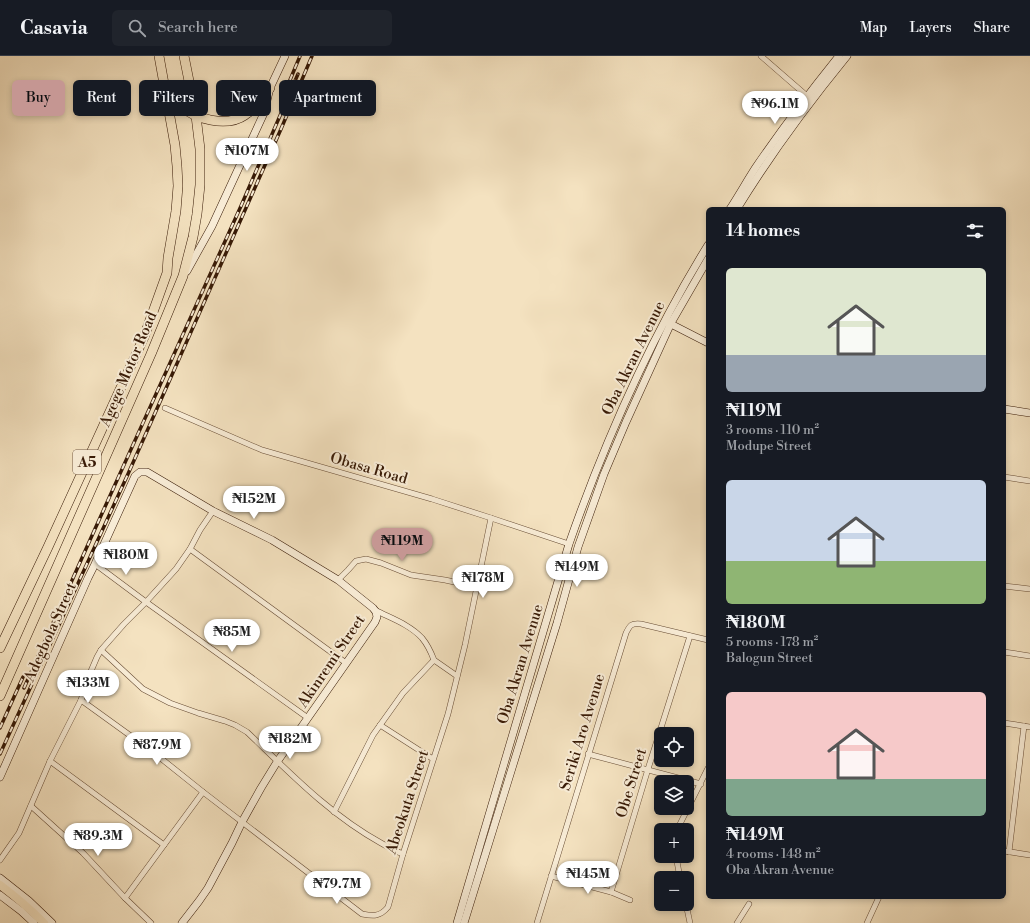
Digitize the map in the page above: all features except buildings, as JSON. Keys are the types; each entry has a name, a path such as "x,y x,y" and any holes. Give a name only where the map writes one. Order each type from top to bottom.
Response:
{"highway":[{"name":"A5","path":"159,56 164,80"},
{"name":"A5","path":"184,56 189,80"},
{"name":"Agege Motor Road","path":"0,648 144,337 167,274 178,186 178,166 170,116"},
{"name":"A5","path":"183,276 193,237 200,185 200,149 196,116"},
{"path":"196,116 211,121 236,120 243,116"},
{"name":"Agege Motor Road","path":"0,696 151,354 183,276"}],"main road":[{"name":"Agege Motor Road","path":"271,86 285,56"},
{"path":"731,207 756,168 807,96 839,56"},
{"path":"739,207 774,152 812,100 847,56"},
{"name":"Agege Motor Road","path":"183,276 212,226 263,116"},
{"name":"Oba Akran Avenue","path":"457,923 569,544 586,495 618,418 640,371 668,322 706,249"},
{"name":"Oba Akran Avenue","path":"464,923 557,623 578,547 590,512 604,474 668,322 706,262"},
{"path":"668,322 706,342"},
{"path":"1006,409 1030,414"},
{"name":"Akinremi Street","path":"135,476 140,472 147,472 213,511 272,540 338,580 369,604 377,617 370,630 261,788 208,888 182,923"},
{"name":"Adegbola Street","path":"0,777 135,476"},
{"path":"0,878 29,901 52,923"},
{"path":"0,885 44,923"},
{"path":"0,892 38,923"},
{"path":"0,896 21,911 34,923"}],"street":[{"path":"761,56 807,96"},
{"name":"Obasa Road","path":"165,408 262,450 432,499 569,544"},
{"path":"1006,477 1030,481"},
{"path":"0,860 19,833 50,761 81,700 88,678 101,650 176,568 190,549 200,530 213,511"},
{"name":"Abeokuta Street","path":"81,700 153,752 362,914 375,916 388,907 403,854 448,714 491,518"},
{"path":"190,549 346,663"},
{"path":"338,580 356,562 366,559 411,574 477,587"},
{"path":"95,564 308,718"},
{"path":"1006,586 1030,589"},
{"path":"374,610 402,623 418,634 422,638 434,660 457,676"},
{"name":"Seriki Aro Avenue","path":"537,923 588,754 626,633 630,626 634,623 640,624 706,640"},
{"name":"Obe Street","path":"611,892 690,636"},
{"path":"101,650 143,689 170,703 225,721 246,732 334,812 381,844 403,854"},
{"path":"1006,652 1030,656"},
{"path":"334,812 373,735 403,693 434,660"},
{"path":"1006,723 1030,727"},
{"path":"380,725 433,759"},
{"path":"1024,726 1007,852 1030,855"},
{"path":"588,754 701,784"},
{"path":"50,761 164,845"},
{"path":"681,823 706,773"},
{"path":"125,898 203,792"},
{"path":"31,806 152,923"},
{"path":"551,876 611,892 630,900"},
{"path":"867,923 878,899"},
{"path":"736,923 749,904"},
{"path":"687,911 690,923"}],"railway":[{"path":"290,80 300,56"},
{"path":"0,754 128,474 312,56"},
{"path":"24,688 241,206 298,74"},
{"path":"0,728 23,677"}]}
